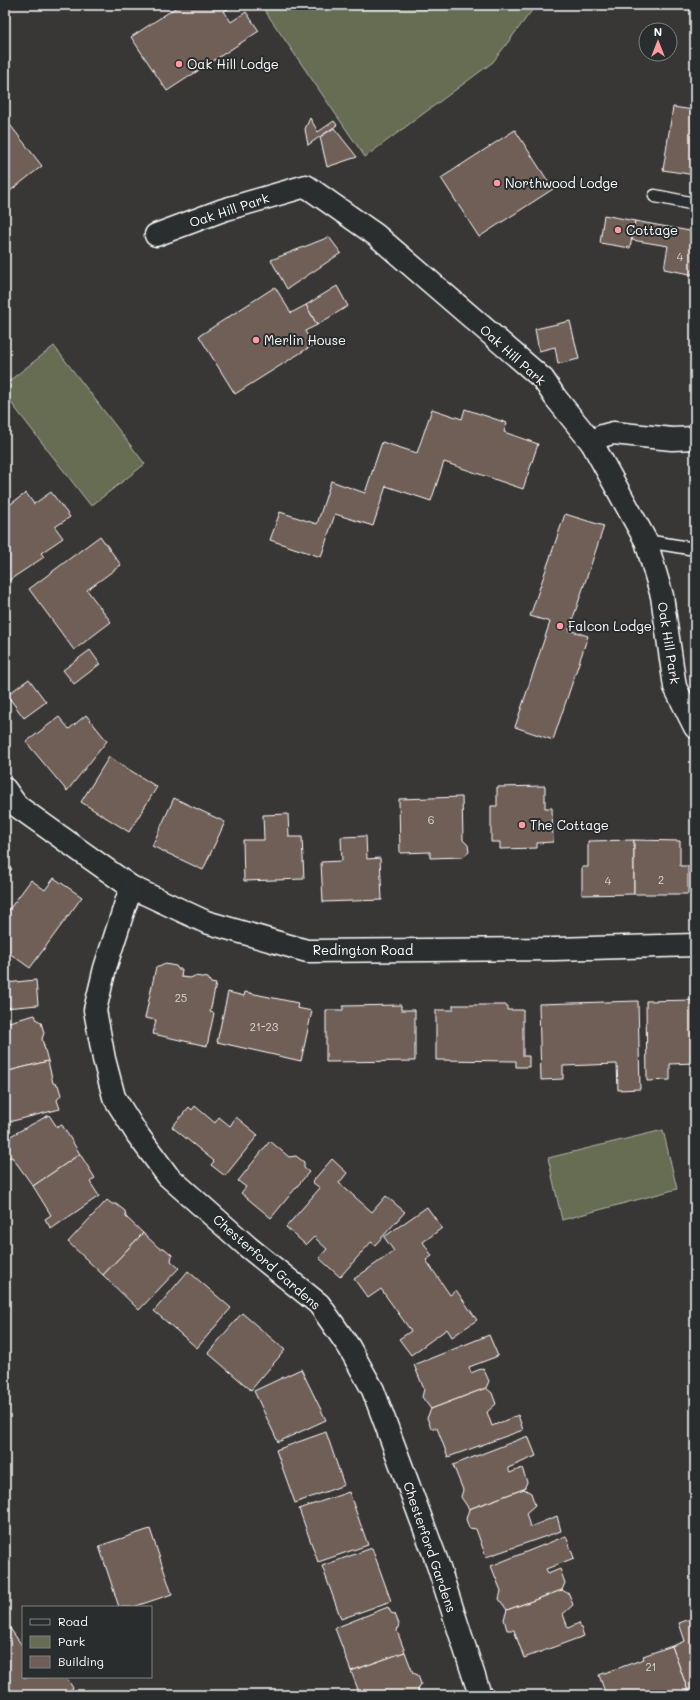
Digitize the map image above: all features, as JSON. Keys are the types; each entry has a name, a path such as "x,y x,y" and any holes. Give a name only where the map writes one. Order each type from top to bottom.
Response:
{"street":[{"name":"Oak Hill Park","path":"156,235 223,210 306,186 376,235 543,379 555,397 592,443 646,541 662,596 675,686 695,727"},
{"path":"592,443 602,436 612,433 672,439 695,438"},
{"name":"Redington Road","path":"5,789 17,806 131,887 206,922 307,950 555,949 695,945"},
{"name":"Chesterford Gardens","path":"131,887 105,968 95,1010 104,1059 114,1097 137,1134 168,1176 248,1247 319,1304 349,1347 373,1390 436,1559 480,1695"}],"lane":[{"path":"655,196 695,204"},
{"path":"646,541 695,549"}],"green space":[{"path":"261,5 536,5 493,62 365,157"},
{"path":"54,346 145,464 91,506 5,395 5,384"},
{"path":"663,1130 677,1189 562,1220 548,1158"}],"building":[{"name":"Oak Hill Lodge","path":"180,5 234,5 224,11 231,22 246,12 259,31 167,91 131,37"},
{"path":"695,95 695,175 663,170 673,107 693,110"},
{"path":"310,118 318,132 334,121 337,125 308,145 305,129"},
{"path":"7,121 42,166 5,195 5,123"},
{"path":"334,128 357,157 327,167 320,137"},
{"name":"Northwood Lodge","path":"515,130 553,189 479,237 441,178"},
{"name":"Cottage","path":"604,215 635,221 630,248 600,243"},
{"path":"635,221 695,232 695,275 664,269 668,246 632,240"},
{"path":"329,237 341,253 287,289 271,260"},
{"path":"337,286 348,306 317,325 306,305"},
{"name":"Merlin House","path":"275,287 291,313 306,305 317,325 305,331 313,345 235,394 199,336"},
{"path":"570,321 579,359 558,364 555,347 539,351 535,329"},
{"path":"432,409 462,419 465,409 507,423 504,432 538,444 523,489 444,462 431,501 386,486 373,526 335,514 321,557 270,540 280,512 317,524 331,481 365,493 382,442 417,453"},
{"path":"51,492 70,517 55,527 63,538 41,553 44,557 5,583 5,508 26,493 34,504"},
{"name":"Falcon Lodge","path":"565,514 604,526 569,630 588,636 553,740 515,727 550,622 530,616"},
{"path":"100,536 121,565 87,590 111,622 74,650 29,589"},
{"path":"90,650 100,664 74,684 63,670"},
{"path":"29,679 46,702 24,718 7,695"},
{"path":"86,715 107,741 67,791 26,742 59,717 69,729"},
{"path":"109,757 157,787 129,832 81,802"},
{"name":"The Cottage","path":"545,786 545,808 552,808 553,842 537,843 537,848 500,849 500,842 491,842 491,806 497,806 497,787"},
{"path":"462,797 463,840 468,845 469,852 463,857 430,858 430,852 400,853 399,799"},
{"path":"174,798 225,822 203,870 152,846"},
{"path":"288,814 289,837 302,837 304,879 244,881 243,840 264,840 263,815"},
{"path":"366,836 367,859 380,858 382,900 323,902 321,862 342,861 341,837"},
{"path":"634,840 634,894 582,895 582,867 588,867 588,841"},
{"path":"634,840 680,841 680,866 688,866 688,894 634,894"},
{"path":"5,861 12,869 5,876"},
{"path":"54,878 82,897 30,968 5,950 5,915 31,880 45,890"},
{"path":"165,964 182,969 181,977 190,978 195,976 208,978 211,983 216,984 210,1012 214,1013 207,1046 153,1034 156,1020 145,1018 156,967"},
{"path":"36,980 38,1005 5,1008 5,983"},
{"path":"228,992 244,996 245,992 298,1003 297,1008 312,1011 301,1061 217,1042"},
{"path":"695,1000 695,1063 670,1064 670,1080 647,1081 646,1001"},
{"path":"638,1001 640,1089 618,1090 617,1064 563,1066 563,1079 541,1080 539,1004"},
{"path":"401,1005 401,1010 415,1010 415,1061 326,1062 326,1010 343,1010 343,1006"},
{"path":"453,1005 507,1005 507,1010 523,1010 523,1056 529,1056 529,1067 516,1067 516,1061 436,1060 436,1010 453,1010"},
{"path":"35,1015 37,1020 41,1022 44,1033 42,1039 48,1061 5,1072 5,1023"},
{"path":"48,1061 53,1083 58,1085 61,1095 57,1100 60,1109 5,1123 5,1072"},
{"path":"195,1106 215,1123 219,1117 230,1126 236,1117 258,1135 225,1176 211,1165 214,1161 172,1127 189,1107 192,1110"},
{"path":"49,1115 57,1127 62,1125 80,1154 33,1186 12,1157 5,1158 5,1139"},
{"path":"270,1141 289,1157 296,1156 304,1162 304,1168 309,1172 271,1218 241,1193 246,1187 238,1181"},
{"path":"80,1154 95,1178 90,1182 99,1196 51,1229 45,1219 51,1215 33,1186"},
{"path":"332,1159 347,1173 339,1183 372,1212 386,1196 405,1212 375,1245 371,1242 340,1277 319,1258 327,1249 314,1237 306,1245 286,1227 320,1188 312,1182"},
{"path":"107,1200 112,1204 116,1204 125,1211 126,1217 143,1233 103,1275 68,1242"},
{"path":"427,1207 442,1228 423,1242 432,1256 426,1260 450,1295 456,1290 477,1320 452,1337 447,1329 411,1355 399,1339 411,1331 381,1289 368,1298 354,1279 394,1251 384,1237"},
{"path":"143,1233 159,1248 164,1248 172,1255 171,1261 179,1268 139,1310 103,1275"},
{"path":"188,1271 231,1308 197,1348 154,1311"},
{"path":"242,1313 285,1350 251,1390 208,1353"},
{"path":"489,1335 498,1356 469,1367 471,1373 483,1368 489,1381 486,1388 431,1409 422,1397 424,1389 414,1365"},
{"path":"301,1369 326,1420 278,1442 254,1391"},
{"path":"486,1388 492,1393 496,1404 487,1412 492,1426 518,1415 523,1430 448,1457 437,1428 431,1428 427,1418 431,1409"},
{"path":"326,1432 344,1485 295,1503 276,1450"},
{"path":"528,1436 536,1456 508,1468 510,1473 522,1468 527,1482 524,1489 469,1509 461,1497 463,1490 453,1465"},
{"path":"524,1489 531,1493 535,1505 526,1513 530,1527 557,1516 561,1531 486,1557 476,1529 469,1528 466,1519 469,1509"},
{"path":"349,1492 368,1545 318,1562 299,1509"},
{"path":"150,1529 172,1594 136,1606 119,1606 99,1546"},
{"path":"566,1536 574,1558 546,1569 548,1574 560,1569 565,1583 562,1590 507,1610 499,1599 501,1591 491,1566"},
{"path":"372,1548 391,1601 341,1619 322,1566"},
{"path":"562,1590 569,1594 573,1605 563,1614 568,1628 579,1623 584,1636 524,1658 514,1630 507,1630 504,1619 507,1610"},
{"path":"388,1607 391,1613 395,1614 399,1624 397,1631 405,1652 351,1671 335,1628"},
{"path":"693,1618 695,1624 695,1689 688,1691 672,1646 685,1641 679,1623"},
{"path":"5,1621 22,1646 22,1678 67,1678 73,1688 63,1695 8,1695 5,1692"},
{"path":"672,1646 688,1691 677,1695 606,1695 599,1675 644,1659 643,1656"},
{"path":"405,1652 413,1673 418,1675 421,1684 418,1689 420,1695 360,1695 351,1671"}],"place":[{"name":"Oak Hill Lodge","path":"179,64"},
{"name":"Northwood Lodge","path":"497,183"},
{"name":"Cottage","path":"618,230"},
{"name":"Merlin House","path":"256,340"},
{"name":"Falcon Lodge","path":"560,626"},
{"name":"The Cottage","path":"522,825"}]}
